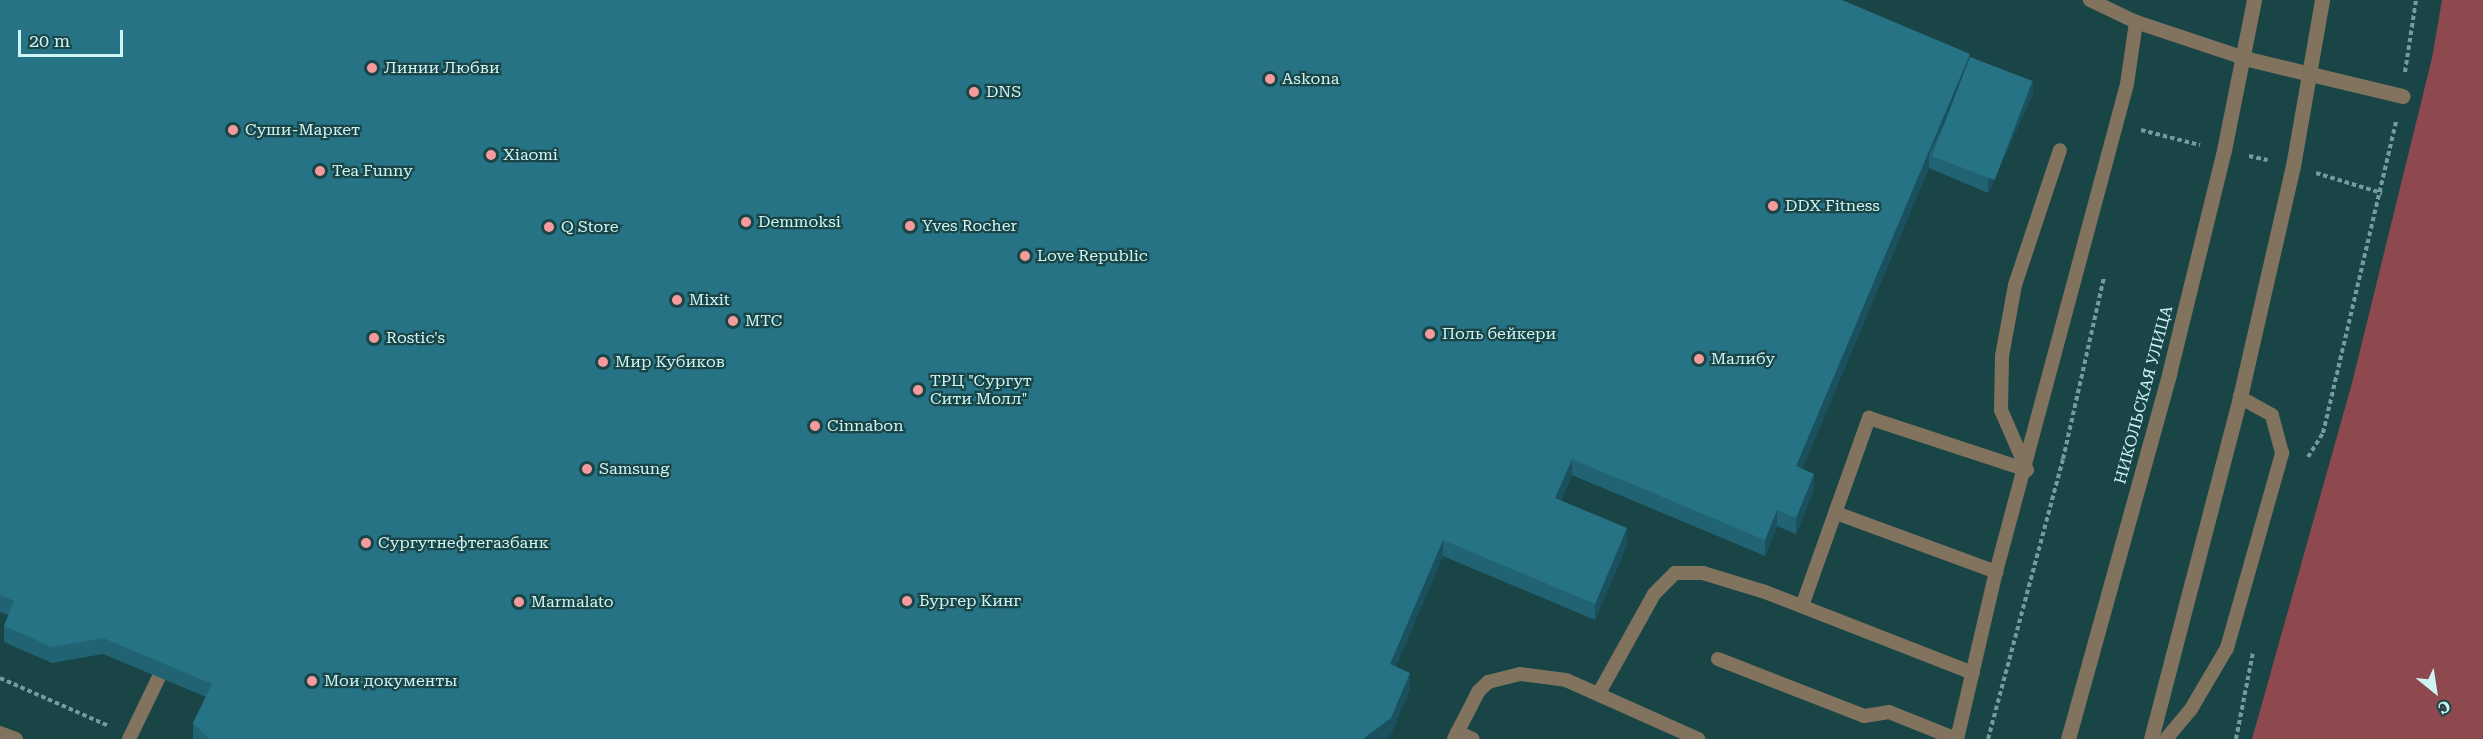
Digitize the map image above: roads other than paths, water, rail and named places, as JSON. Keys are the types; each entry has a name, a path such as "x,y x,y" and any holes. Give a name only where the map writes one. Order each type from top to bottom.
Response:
{"street":[{"name":"НИКОЛЬСКАЯ УЛИЦА","path":"2068,739 2169,374 2244,58 2254,0"},
{"path":"2151,739 2240,397 2312,76 2322,0"},
{"path":"2244,58 2402,96"}],"lane":[{"path":"2090,0 2136,22 2244,58"},
{"path":"1718,659 1864,716 1889,712 1956,739 1974,673 1996,572 2026,470 2127,84 2136,22"},
{"path":"2026,470 2001,410 2002,356 2015,285 2060,150"},
{"path":"2166,739 2191,709 2227,648 2282,453 2272,415 2240,397"},
{"path":"1802,606 1869,418 2026,470"},
{"path":"1836,513 1996,572"},
{"path":"1599,693 1654,594 1675,573 1703,573 1802,606 1974,673"},
{"path":"1473,739 1456,736 1478,692 1488,682 1520,674 1554,678 1599,693 1698,739"},
{"path":"129,737 159,677"},
{"path":"0,733 16,739"}],"place":[{"name":"Линии Любви","path":"372,68"},
{"name":"Askona","path":"1270,79"},
{"name":"DNS","path":"974,92"},
{"name":"Суши-Маркет","path":"233,130"},
{"name":"Xiaomi","path":"491,155"},
{"name":"Tea Funny","path":"320,171"},
{"name":"DDX Fitness","path":"1773,206"},
{"name":"Demmoksi","path":"746,222"},
{"name":"Yves Rocher","path":"910,226"},
{"name":"Q Store","path":"549,227"},
{"name":"Love Republic","path":"1025,256"},
{"name":"Mixit","path":"677,300"},
{"name":"МТС","path":"733,321"},
{"name":"Поль бейкери","path":"1430,334"},
{"name":"Rostic's","path":"374,338"},
{"name":"Малибу","path":"1699,359"},
{"name":"Мир Кубиков","path":"603,362"},
{"name":"ТРЦ \"Сургут Сити Молл\"","path":"918,390"},
{"name":"Cinnabon","path":"815,426"},
{"name":"Samsung","path":"587,469"},
{"name":"Сургутнефтегазбанк","path":"366,543"},
{"name":"Бургер Кинг","path":"907,601"},
{"name":"Marmalato","path":"519,602"},
{"name":"Мои документы","path":"312,681"}]}
